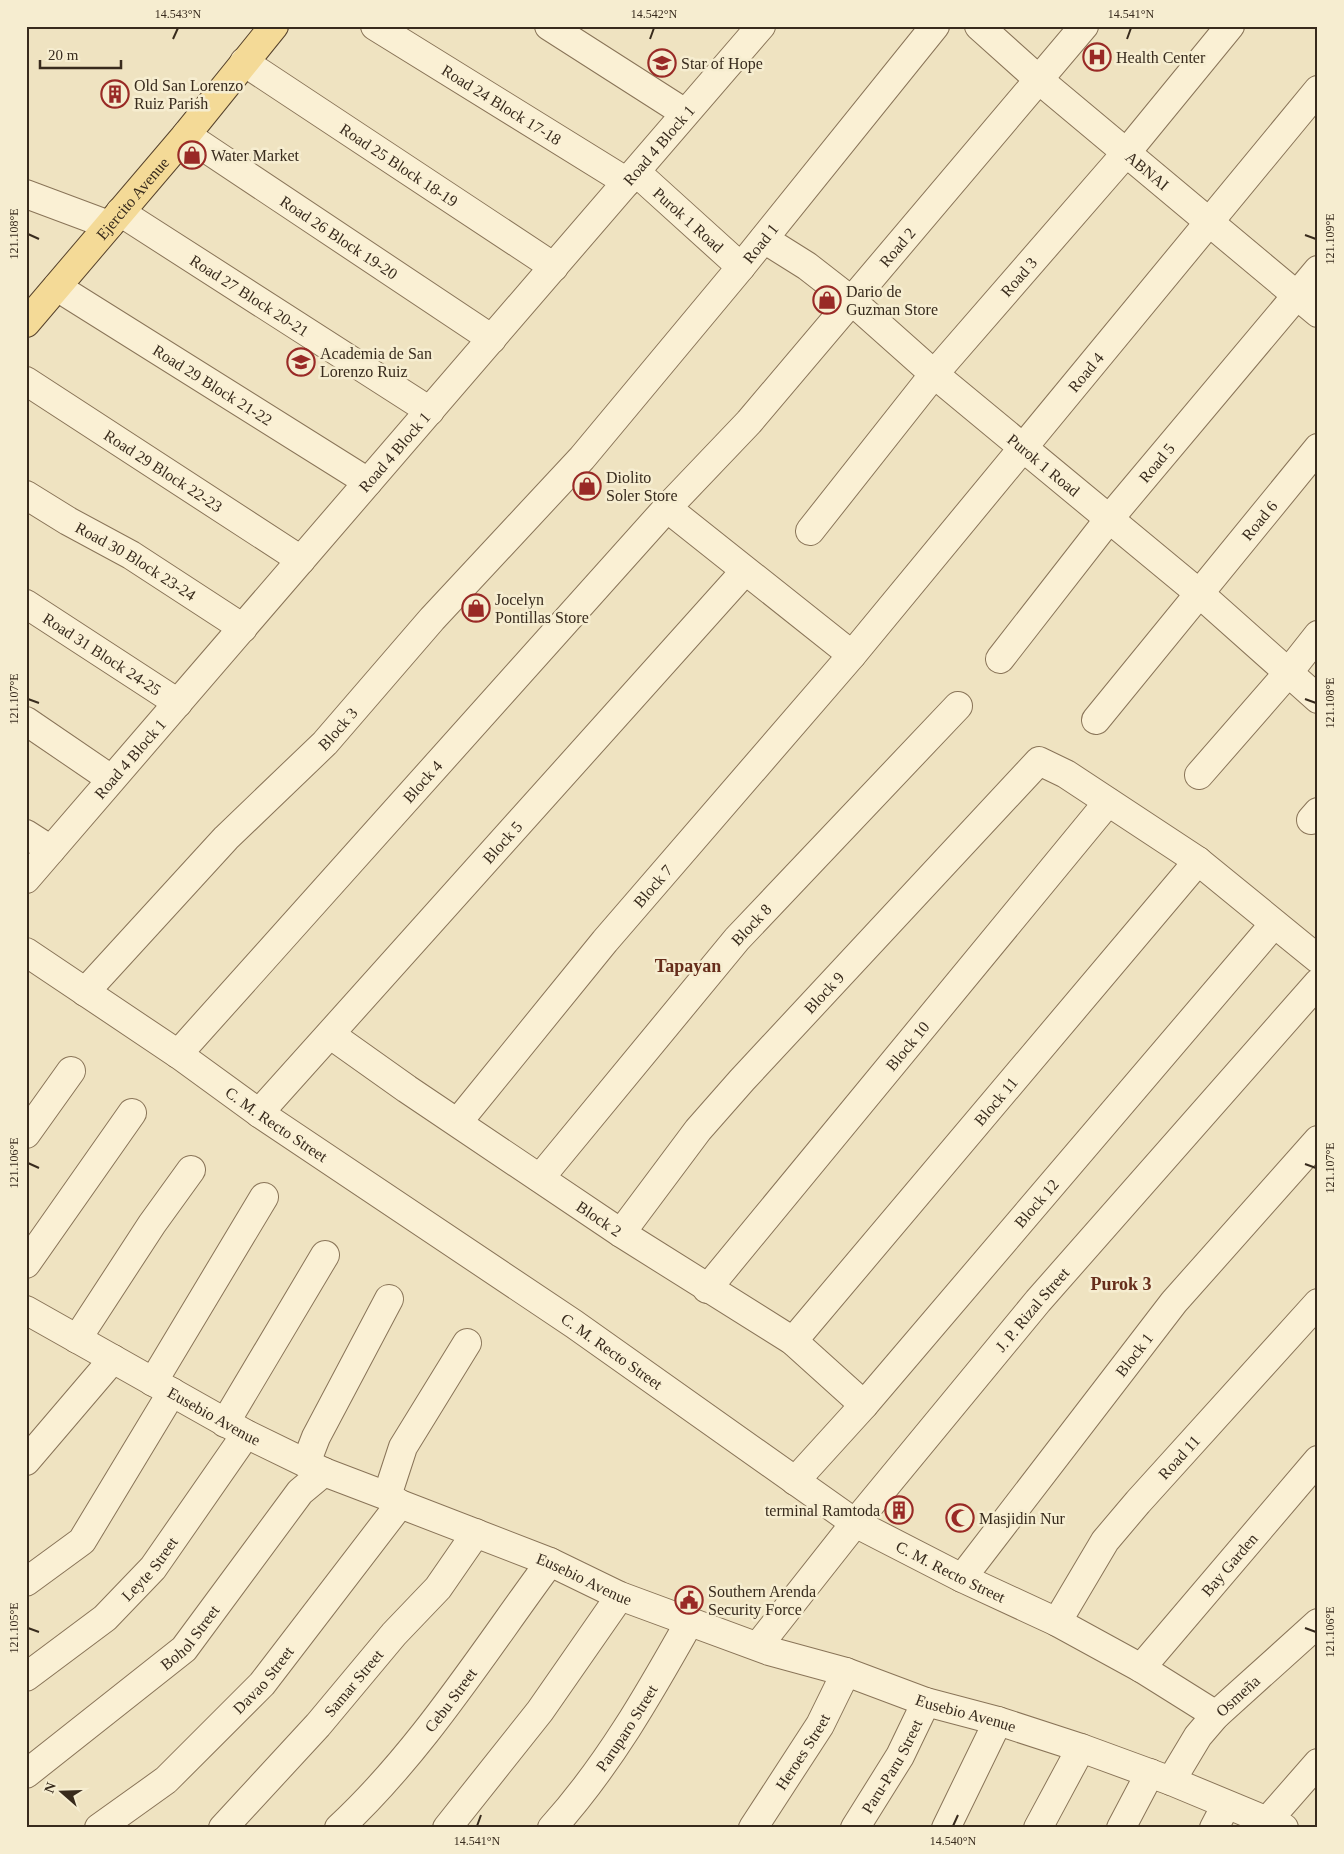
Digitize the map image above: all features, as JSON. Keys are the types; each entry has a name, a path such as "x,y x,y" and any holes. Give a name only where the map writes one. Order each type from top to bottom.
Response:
{"main road":[{"name":"Ejercito Avenue","path":"26,323 186,135 274,26"}],"street":[{"name":"Road 24 Block 17-18","path":"375,26 632,177"},
{"path":"549,26 685,113"},
{"name":"Road 4 Block 1","path":"26,879 761,26"},
{"name":"Road 1","path":"582,458 742,267 934,26"},
{"name":"ABNAI","path":"980,26 1038,79 1318,313"},
{"name":"Road 2","path":"667,508 749,422 1084,26"},
{"name":"Road 3","path":"810,531 934,374 1126,153 1230,26"},
{"name":"Road 25 Block 18-19","path":"244,62 554,268"},
{"name":"Road 4","path":"852,655 1318,90"},
{"name":"Road 26 Block 19-20","path":"186,135 492,339"},
{"name":"Purok 1 Road","path":"632,177 742,267"},
{"path":"26,194 115,218"},
{"name":"Road 27 Block 20-21","path":"115,218 430,411"},
{"name":"Purok 1 Road","path":"764,239 807,266 852,301 934,374 1023,449 1200,594 1318,699"},
{"name":"Road 5","path":"1000,659 1109,519 1318,270"},
{"name":"Road 29 Block 21-22","path":"57,287 368,482"},
{"name":"Road 29 Block 22-23","path":"26,381 301,560"},
{"name":"Road 6","path":"1096,720 1318,448"},
{"name":"Block 3","path":"85,992 226,838 325,743 432,619 582,458"},
{"name":"Road 30 Block 23-24","path":"26,494 68,521 131,555 243,628"},
{"path":"667,508 852,655"},
{"name":"Block 4","path":"178,1054 667,508"},
{"name":"Block 5","path":"259,1113 331,1035 745,571"},
{"name":"Road 31 Block 24-25","path":"26,604 178,703"},
{"path":"1199,776 1288,674 1318,635"},
{"name":"Block 7","path":"458,1122 605,941 852,655"},
{"name":"Block 8","path":"540,1178 737,939 958,706"},
{"path":"26,721 111,779"},
{"name":"Block 9","path":"621,1233 698,1130 742,1080 1039,761 1066,774 1108,802"},
{"path":"1108,802 1198,861 1318,959"},
{"name":"Block 10","path":"707,1289 1108,802"},
{"path":"26,834 51,850"},
{"name":"Block 11","path":"793,1341 1198,861"},
{"name":"Block 12","path":"795,1481 864,1404 1274,924"},
{"name":"C. M. Recto Street","path":"26,952 178,1054 259,1113 574,1324 855,1523 962,1578 1057,1622 1141,1668 1216,1714"},
{"name":"J. P. Rizal Street","path":"758,1646 855,1523 1038,1301 1318,983"},
{"name":"Block 2","path":"331,1035 621,1233 707,1289 793,1341 864,1404"},
{"path":"26,1134 71,1070"},
{"path":"26,1264 132,1112"},
{"name":"Block 1","path":"962,1578 1174,1302 1318,1140"},
{"path":"78,1339 152,1224 191,1170"},
{"path":"26,1582 82,1541 264,1197"},
{"name":"Leyte Street","path":"26,1676 105,1618 153,1568 236,1429 325,1255"},
{"name":"Bohol Street","path":"26,1774 184,1649 300,1492 315,1467 316,1437 390,1299"},
{"name":"Road 11","path":"1057,1622 1105,1541 1318,1303"},
{"name":"Eusebio Avenue","path":"30,1320 78,1339 236,1429 315,1467 550,1562 620,1596 758,1646 846,1672 926,1702 998,1721 1081,1748 1160,1777 1220,1816 1276,1824"},
{"name":"Davao Street","path":"99,1828 166,1780 262,1684 394,1500 403,1447 467,1343"},
{"path":"26,1461 113,1359"},
{"name":"Bay Garden","path":"1141,1668 1318,1460"},
{"name":"Samar Street","path":"223,1828 318,1725 394,1634 438,1588 476,1533"},
{"name":"Cebu Street","path":"339,1828 356,1812 425,1732 550,1562"},
{"path":"447,1828 540,1711 620,1596"},
{"name":"Paruparo Street","path":"552,1828 610,1757 641,1708 690,1621"},
{"name":"Osmeña","path":"1121,1828 1160,1777 1216,1714 1318,1623"},
{"name":"Heroes Street","path":"753,1828 820,1725 846,1672"},
{"name":"Paru-Paru Street","path":"855,1828 900,1756 926,1702"},
{"path":"946,1828 998,1721"},
{"path":"1038,1828 1081,1748"},
{"path":"1276,1824 1318,1763"}],"place":[{"name":"Health Center","path":"1097,57"},
{"name":"Star of Hope","path":"662,63"},
{"name":"Old San Lorenzo Ruiz Parish","path":"115,94"},
{"name":"Water Market","path":"192,155"},
{"name":"Dario de Guzman Store","path":"827,300"},
{"name":"Academia de San Lorenzo Ruiz","path":"301,362"},
{"name":"Diolito Soler Store","path":"587,486"},
{"name":"Jocelyn Pontillas Store","path":"476,608"},
{"name":"terminal Ramtoda","path":"899,1510"},
{"name":"Masjidin Nur","path":"960,1518"},
{"name":"Southern Arenda Security Force","path":"689,1600"}],"district":[{"name":"Tapayan","path":"688,966"},
{"name":"Purok 3","path":"1121,1284"}]}
